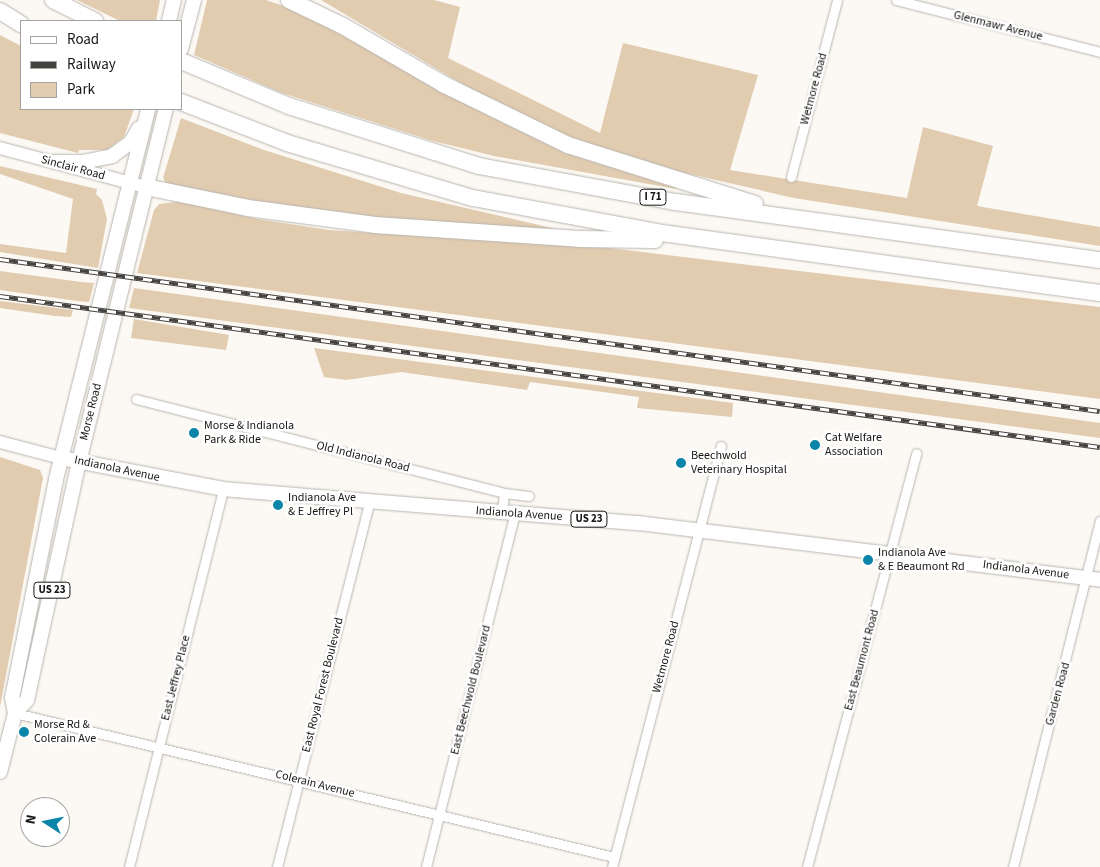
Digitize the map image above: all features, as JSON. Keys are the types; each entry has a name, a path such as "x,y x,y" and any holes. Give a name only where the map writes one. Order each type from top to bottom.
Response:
{"highway":[{"path":"52,0 93,20"},
{"path":"290,0 343,26 443,84 568,145 731,198 827,222"},
{"path":"0,11 20,23"},
{"path":"0,20 20,31"},
{"name":"I 71","path":"182,61 289,106 480,166 676,202 1100,260"},
{"path":"182,102 287,143 473,198 713,240 1100,293"},
{"path":"146,187 248,208 375,225 579,239 713,240"}],"main road":[{"path":"169,20 174,0"},
{"path":"182,46 194,0"},
{"name":"Morse Road","path":"15,713 27,700 79,462 166,110"},
{"path":"54,162 82,162 112,156 132,142 147,113"},
{"name":"Morse Road","path":"0,772 15,713 12,698 61,458 128,183 147,113"},
{"name":"Sinclair Road","path":"0,148 146,187"},
{"name":"Indianola Avenue","path":"0,442 79,462 223,489 369,504 508,513 699,530 1094,579"}],"street":[{"name":"Wetmore Road","path":"791,177 836,0"},
{"name":"Glenmawr Avenue","path":"896,0 1100,52"},
{"name":"Old Indianola Road","path":"136,399 504,493 529,496"},
{"name":"Wetmore Road","path":"612,867 721,446"},
{"name":"East Beaumont Road","path":"807,867 916,453"},
{"name":"East Jeffrey Place","path":"128,867 223,489"},
{"path":"504,493 508,513"},
{"name":"East Royal Forest Boulevard","path":"277,867 369,504"},
{"name":"East Beechwold Boulevard","path":"426,867 508,513"},
{"name":"Garden Road","path":"1013,867 1094,579 1100,521"},
{"name":"Colerain Avenue","path":"15,713 614,857"}],"green space":[{"path":"77,0 160,0 156,20 118,20"},
{"path":"207,0 266,0 298,11 509,126 589,159 676,186 676,189 494,156 433,141 282,93 194,55"},
{"path":"321,0 434,0 460,7 448,58 600,133 623,43 758,75 730,170 907,198 923,127 993,146 977,206 1100,227 1100,246 794,198 637,162 558,134 484,97"},
{"path":"0,35 20,45 20,110 134,110 124,137 107,150 79,150 78,153 0,133"},
{"path":"181,118 264,150 401,193 552,228 552,232 297,211 167,185 163,178"},
{"path":"0,166 97,189 96,194 102,200 107,219 98,268 0,252 0,244 66,253 73,199 0,174"},
{"path":"176,199 257,219 329,230 609,248 1100,307 1100,399 137,273 154,210 159,204 176,202"},
{"path":"0,271 94,283 89,302 77,301 0,290"},
{"path":"134,288 1100,423 1100,438 129,308"},
{"path":"0,301 73,310 71,317 55,316 0,308"},
{"path":"134,319 229,335 226,350 131,338"},
{"path":"314,348 733,403 732,417 637,408 639,397 530,382 527,390 401,372 346,380 324,377"},
{"path":"0,457 40,470 43,478 0,707"}],"railway":[{"path":"0,259 1100,411"},
{"path":"0,296 1100,447"}],"place":[{"name":"Morse & Indianola Park & Ride","path":"194,433"},
{"name":"Cat Welfare Association","path":"815,445"},
{"name":"Beechwold Veterinary Hospital","path":"681,463"},
{"name":"Indianola Ave & E Jeffrey Pl","path":"278,505"},
{"name":"Indianola Ave & E Beaumont Rd","path":"868,560"},
{"name":"Morse Rd & Colerain Ave","path":"24,732"}]}
